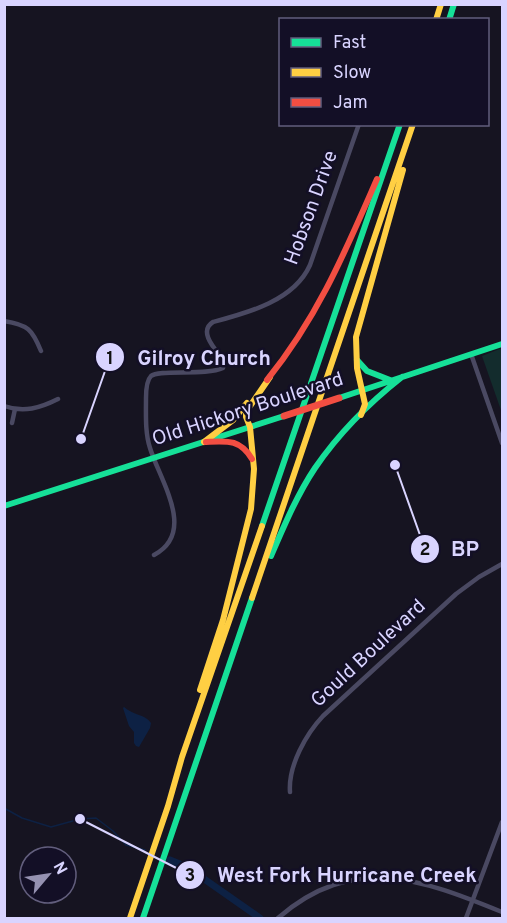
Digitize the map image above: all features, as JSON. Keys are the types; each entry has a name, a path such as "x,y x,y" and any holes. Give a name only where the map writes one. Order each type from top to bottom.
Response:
{"main road":[{"path":"182,757 399,126"},
{"path":"361,415 365,404 358,378 356,337 414,126"},
{"path":"143,918 414,126"},
{"path":"130,918 168,806 248,526 254,493 254,464 250,427 246,417 247,410 299,338 321,303 397,135"},
{"name":"Old Hickory Boulevard","path":"4,506 502,344"},
{"path":"355,353 367,372 390,380"},
{"path":"204,442 233,420 270,377"},
{"path":"248,609 283,528 316,467 382,393 402,377"},
{"path":"204,442 229,441 239,444 249,453 254,464"}],"street":[{"name":"Hobson Drive","path":"154,458 149,445 146,421 147,387 150,377 167,373 206,372 222,369 224,362 207,336 206,330 209,324 260,307 286,293 301,280 310,265 358,126"},
{"path":"4,321 27,327 34,335 41,351"},
{"path":"471,354 502,443"},
{"path":"4,406 25,410 38,408 58,399"},
{"path":"12,423 15,409"},
{"path":"154,458 172,507 175,523 171,539 164,549 154,555"},
{"name":"Gould Boulevard","path":"290,792 295,763 306,737 319,721 456,594 502,564"},
{"path":"466,918 502,822"},
{"path":"278,918 316,892 342,883 376,878 421,882 502,912"}],"green space":[{"path":"502,348 502,413 482,356"}],"water":[{"path":"124,707 151,723 139,747 134,743 134,732 129,726"}],"waterway":[{"path":"4,808 22,818 51,827 80,819 96,818 126,845 145,850"},
{"path":"170,860 187,867 260,918"}],"traffic: fast":[{"path":"450,18 454,4"},
{"path":"262,526 399,126"},
{"path":"339,398 502,344"},
{"path":"357,360 367,371 390,380"},
{"path":"271,556 308,478 324,455 355,419 402,377"},
{"path":"250,427 284,416"},
{"path":"4,506 250,427"},
{"path":"143,918 252,598"}],"traffic: slow":[{"path":"437,18 441,4"},
{"path":"252,598 412,126"},
{"path":"361,415 365,404 357,368 356,337 403,170"},
{"path":"200,690 223,620 251,509 254,469 250,427 246,412 270,377"},
{"path":"204,442 233,420 247,403"},
{"path":"130,918 182,757 262,526"}],"traffic: jam":[{"path":"267,380 316,308 342,258 377,179"},
{"path":"284,416 339,398"},
{"path":"206,442 227,442 238,445 252,459"}],"place":[{"name":"Gilroy Church","path":"81,439"},
{"name":"BP","path":"395,465"},
{"name":"West Fork Hurricane Creek","path":"80,819"}]}
